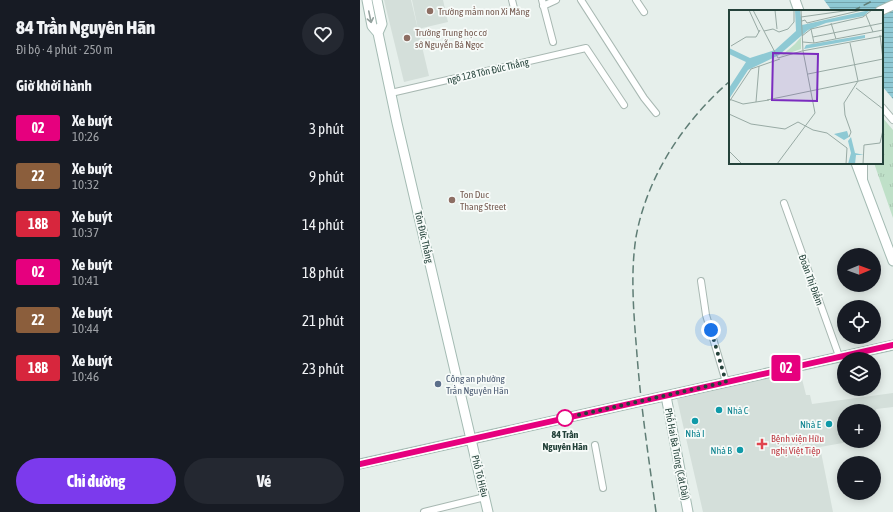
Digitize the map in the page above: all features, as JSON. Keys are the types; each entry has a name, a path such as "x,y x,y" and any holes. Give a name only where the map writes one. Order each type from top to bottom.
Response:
{"main road":[{"name":"Tôn Đức Thắng","path":"367,0 372,26 378,33 470,441"},
{"name":"Tôn Đức Thắng","path":"377,0 382,24 378,33"},
{"path":"795,0 799,10"},
{"path":"882,10 893,5"},
{"path":"852,164 864,185"},
{"path":"856,164 893,261"},
{"path":"859,352 893,345"},
{"path":"360,464 470,441 837,356"},
{"name":"Phố Hai Bà Trưng (Cát Dài)","path":"666,396 688,512"},
{"name":"Phố Tô Hiệu","path":"470,441 488,512"}],"street":[{"path":"512,0 515,12"},
{"path":"553,42 542,3 556,0"},
{"path":"581,0 644,98 656,113"},
{"path":"636,0 644,12"},
{"name":"ngõ 128 Tôn Đức Thắng","path":"391,93 586,48 624,105"},
{"path":"883,108 893,120"},
{"path":"864,164 864,185"},
{"name":"Đoàn Thị Điểm","path":"784,203 838,352"},
{"path":"701,281 706,315 726,382"},
{"path":"595,445 603,488"},
{"path":"424,512 485,497"}],"shaded area":[{"name":"Trường Trung học cơ sở Nguyễn Bá Ngọc","path":"384,0 411,0 429,76 404,82"},
{"name":"Trường mầm non Xi Măng","path":"412,0 443,0 448,22 418,29"},
{"name":"Bệnh viện Hữu nghị Việt Tiệp","path":"800,371 806,395 810,395 812,404 881,396 881,395 893,393 893,407 881,408 881,404 837,404 837,444 820,447 833,512 703,512 677,399"}],"green space":[{"path":"883,118 893,130 893,218 874,164 883,164"}],"water":[{"path":"824,0 893,0 893,99 883,87 883,10 831,10"}],"railway":[{"path":"855,10 874,0"},
{"path":"656,512 645,434 635,326 633,266 636,237 641,214 658,171 670,151 697,114 729,82"}],"bus line":[{"name":"02","path":"360,464 470,441 782,368 893,345"}],"place":[{"name":"Trường mầm non Xi Măng","path":"430,11"},
{"name":"Trường Trung học cơ sở Nguyễn Bá Ngọc","path":"407,38"},
{"name":"Ton Duc Thang Street","path":"452,200"},
{"name":"Công an phường Trần Nguyên Hãn","path":"438,384"},
{"name":"Nhà C","path":"719,410"},
{"name":"84 Trần Nguyên Hãn","path":"565,418"},
{"name":"Nhà I","path":"695,421"},
{"name":"Nhà E","path":"829,424"},
{"name":"Bệnh viện Hữu nghị Việt Tiệp","path":"762,444"},
{"name":"Nhà B","path":"740,450"}],"route":[{"path":"565,418 726,382 711,330"}]}
